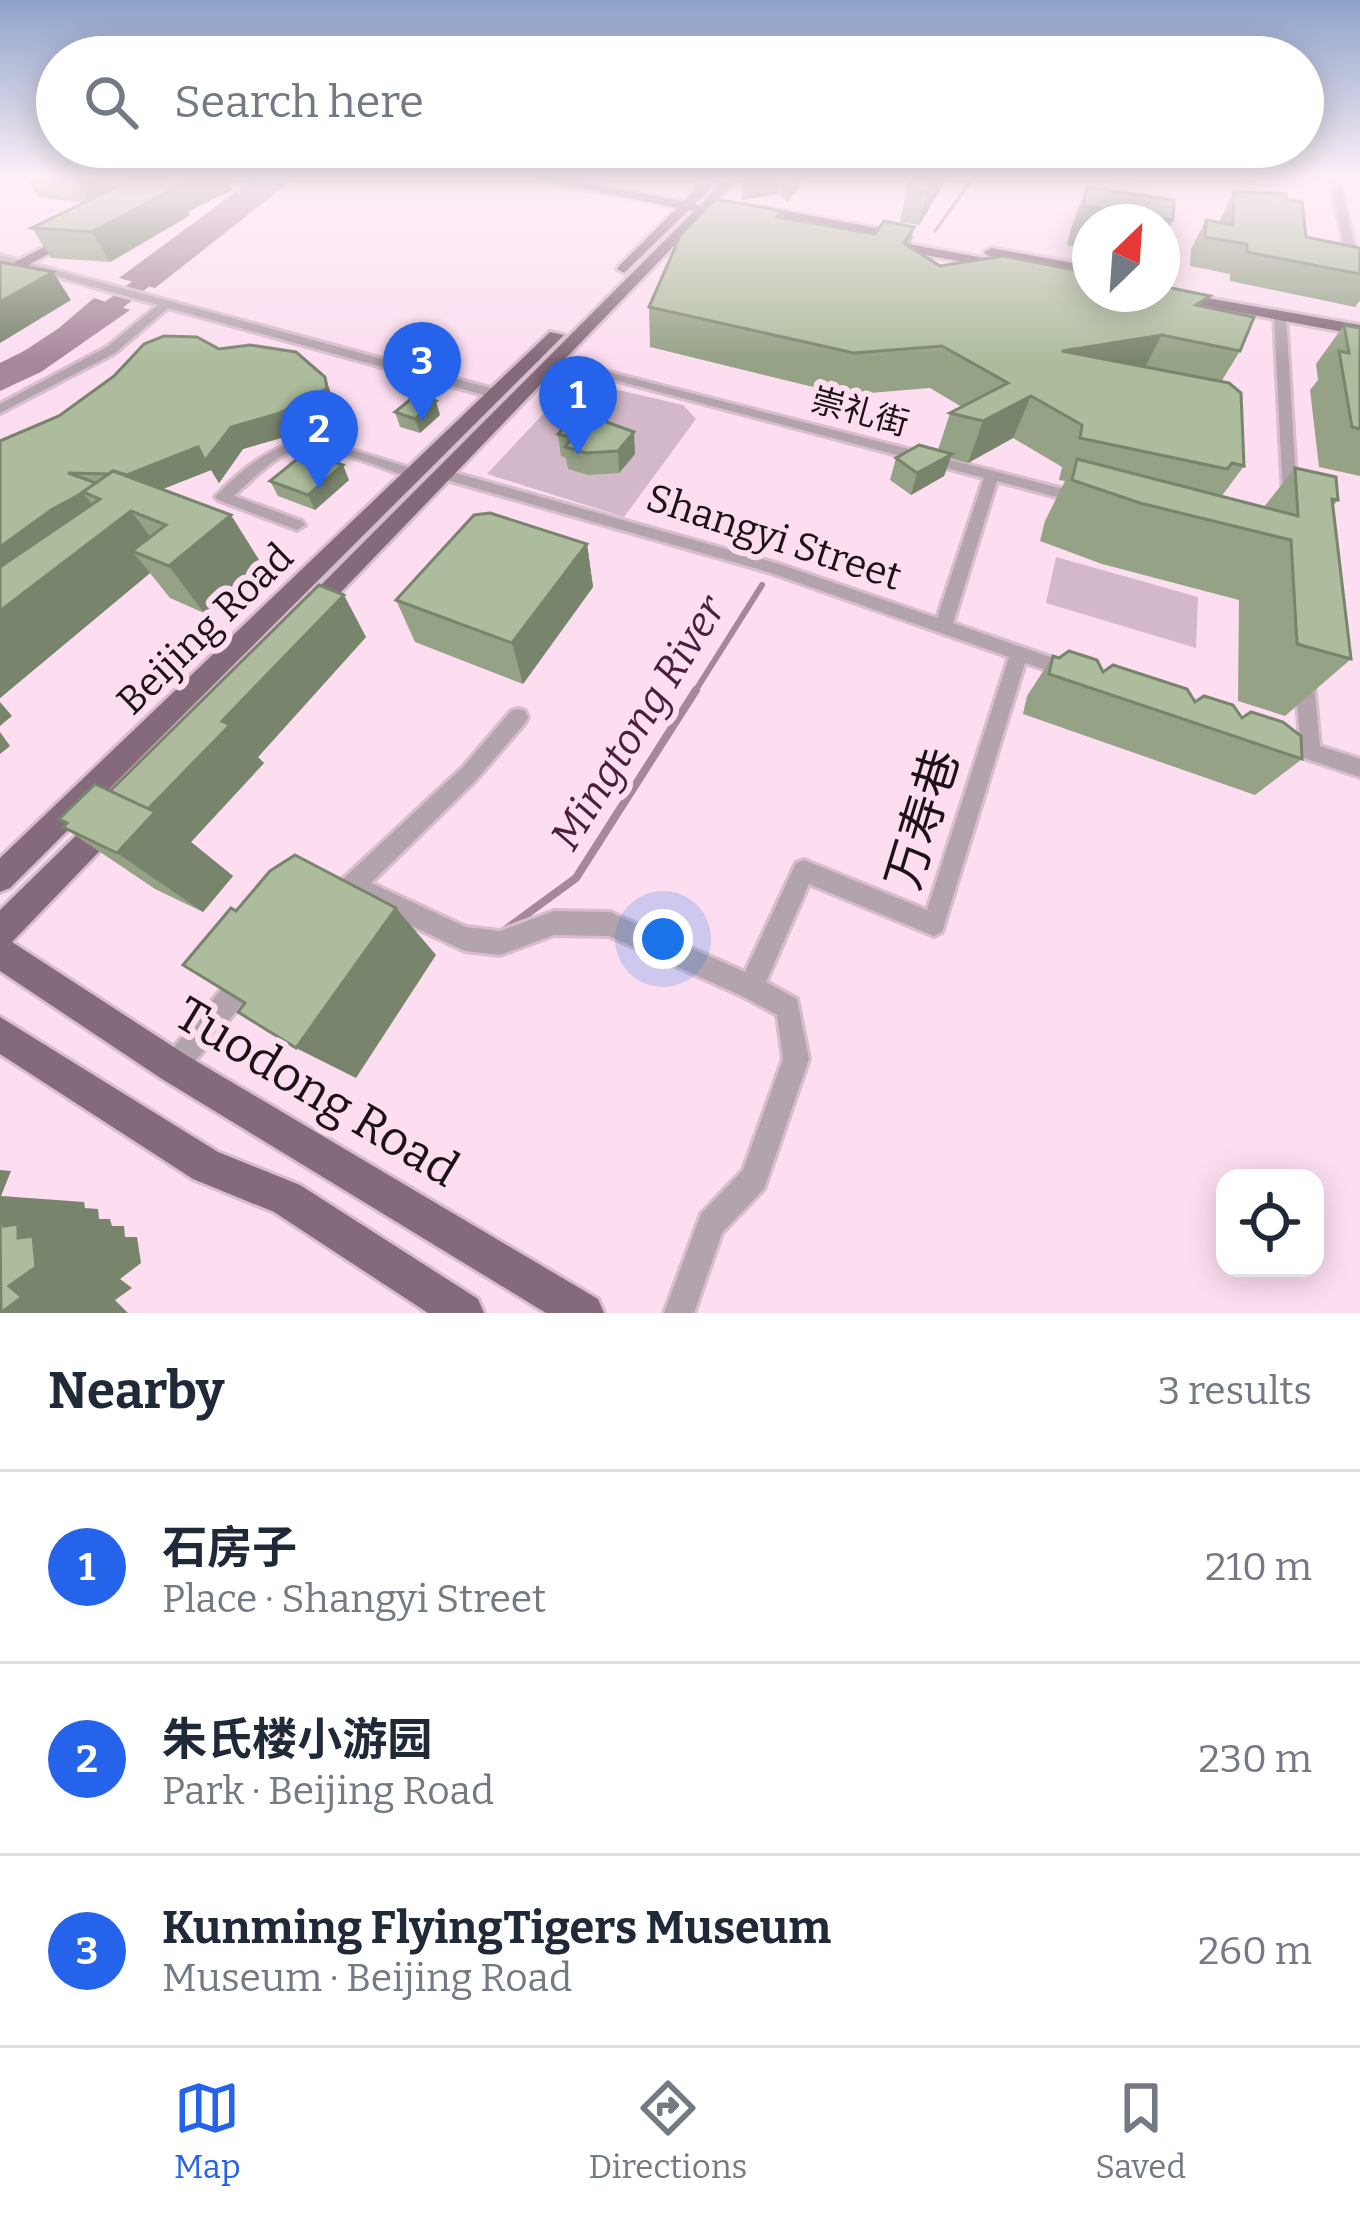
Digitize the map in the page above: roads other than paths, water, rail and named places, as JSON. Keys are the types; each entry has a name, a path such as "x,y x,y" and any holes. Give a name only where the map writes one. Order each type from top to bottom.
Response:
{"main road":[{"path":"0,276 8,262 60,238"},
{"name":"Beijing Road","path":"0,878 662,238"},
{"name":"Beijing Road","path":"287,633 445,475 667,238"},
{"path":"873,238 1072,277"},
{"path":"899,238 1072,268"},
{"path":"1180,287 1360,320"},
{"path":"1180,297 1360,330"},
{"path":"0,932 132,799"},
{"name":"Tuodong Road","path":"0,952 174,1067 584,1313"},
{"path":"0,1034 206,1166 287,1198 464,1313"}],"street":[{"path":"1348,238 1360,296"},
{"path":"8,262 496,394"},
{"path":"0,409 111,350 167,303"},
{"path":"1280,315 1285,507"},
{"name":"崇礼街","path":"554,360 1111,506"},
{"path":"297,525 223,497 258,466 301,442 415,474"},
{"name":"Shangyi Street","path":"445,475 649,530 1086,676"},
{"name":"Shangyi Street","path":"944,626 990,478"},
{"name":"万寿巷","path":"751,987 804,871 934,924 1019,654"},
{"path":"1304,664 1311,752"},
{"path":"319,907 352,886 470,774 518,717"},
{"path":"1266,737 1360,768"},
{"path":"352,886 465,939 500,943 554,923 610,923 751,987 788,1009 796,1059 754,1179 711,1224 679,1313"},
{"path":"174,1067 260,962"}],"waterway":[{"path":"0,373 78,333 177,254"},
{"name":"Mingtong River","path":"694,693 762,585"},
{"name":"Mingtong River","path":"505,930 576,878 696,690"}],"place":[{"name":"Kunming FlyingTigers Museum","path":"422,421"},
{"name":"石房子","path":"578,455"},
{"name":"朱氏楼小游园","path":"319,489"}]}
